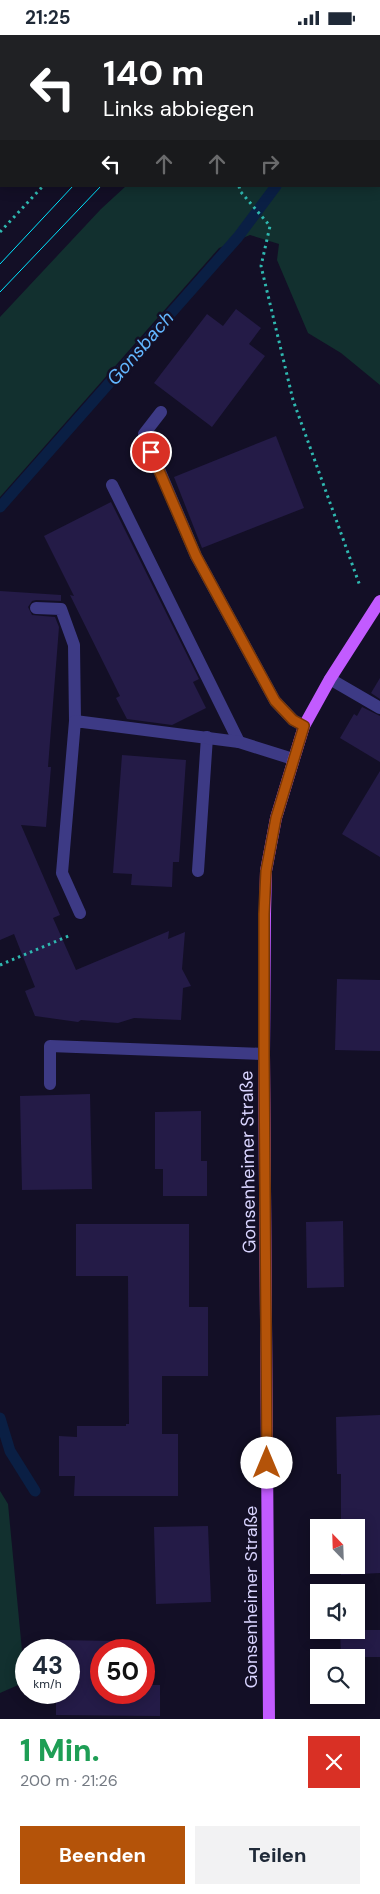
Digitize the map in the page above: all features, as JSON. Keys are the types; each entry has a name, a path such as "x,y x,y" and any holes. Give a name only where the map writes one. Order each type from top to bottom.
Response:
{"main road":[{"name":"Gonsenheimer Straße","path":"269,1719 264,1054 264,914 266,871 276,818 304,726 330,679 380,601"}],"lane":[{"path":"161,412 144,434 196,556 275,701 293,720 304,726"},
{"path":"112,485 239,742"},
{"path":"36,608 61,609 74,645 75,721 62,873 80,913"},
{"path":"330,679 380,708"},
{"path":"75,721 239,742 293,759"},
{"path":"198,871 207,737"},
{"path":"50,1085 50,1046 264,1054"}],"path":[{"path":"0,232 42,187"},
{"path":"239,187 240,191 270,226 261,266 293,399 360,586"},
{"path":"0,965 86,929 80,913"}],"green space":[{"path":"125,187 380,187 380,385 341,353 308,333 277,260 279,244 250,235 219,248 0,497 0,317 101,209"},
{"path":"0,1491 8,1504 21,1639 15,1639 15,1686 0,1693"}],"building":[{"path":"236,309 261,328 249,344 265,356 212,427 154,383 207,314 223,326"},
{"path":"276,436 304,508 202,548 174,477"},
{"path":"111,502 199,679 193,682 206,708 172,725 127,719 116,698 120,696 70,595 74,596 44,536"},
{"path":"0,591 61,595 61,601 36,600 32,601 28,607 32,615 55,617 59,627 48,767 51,767 46,827 21,825 60,915 53,918 76,970 169,931 168,939 185,932 182,969 191,986 183,988 181,1020 134,1018 118,1023 81,1020 78,1022 35,1016 25,991 35,987 14,934 0,940"},
{"path":"380,678 380,699 371,693"},
{"path":"362,707 380,716 380,762 340,738 354,714 357,716"},
{"path":"122,755 186,760 179,862 173,862 172,887 131,885 132,874 113,873"},
{"path":"380,771 380,857 342,834"},
{"path":"337,979 380,980 380,1051 335,1050"},
{"path":"90,1094 92,1189 22,1190 20,1096"},
{"path":"201,1111 201,1161 207,1161 207,1196 163,1196 163,1169 155,1169 155,1112"},
{"path":"343,1221 344,1287 307,1288 306,1222"},
{"path":"76,1224 189,1224 189,1307 208,1307 208,1376 162,1376 162,1434 178,1434 178,1496 74,1496 75,1476 59,1476 59,1436 77,1437 77,1426 126,1426 126,1424 129,1424 128,1276 76,1276"},
{"path":"380,1415 380,1573 365,1574 365,1519 341,1519 341,1474 337,1474 336,1417"},
{"path":"208,1526 211,1602 156,1604 154,1527"},
{"path":"365,1630 380,1630 380,1657 365,1657 365,1649 341,1649 340,1639 365,1639"},
{"path":"80,1640 90,1641 90,1704 155,1704 155,1685 160,1685 160,1716 56,1715 56,1704 80,1704"}],"waterway":[{"name":"Gonsbach","path":"0,507 238,237 275,187"},
{"path":"0,1418 10,1451 35,1491"}],"tram line":[{"path":"0,264 72,187"},
{"path":"0,292 100,187"}],"route":[{"path":"151,452 196,556 275,701 293,720 304,726 276,818 266,871 264,914 264,1054 267,1463"}]}
